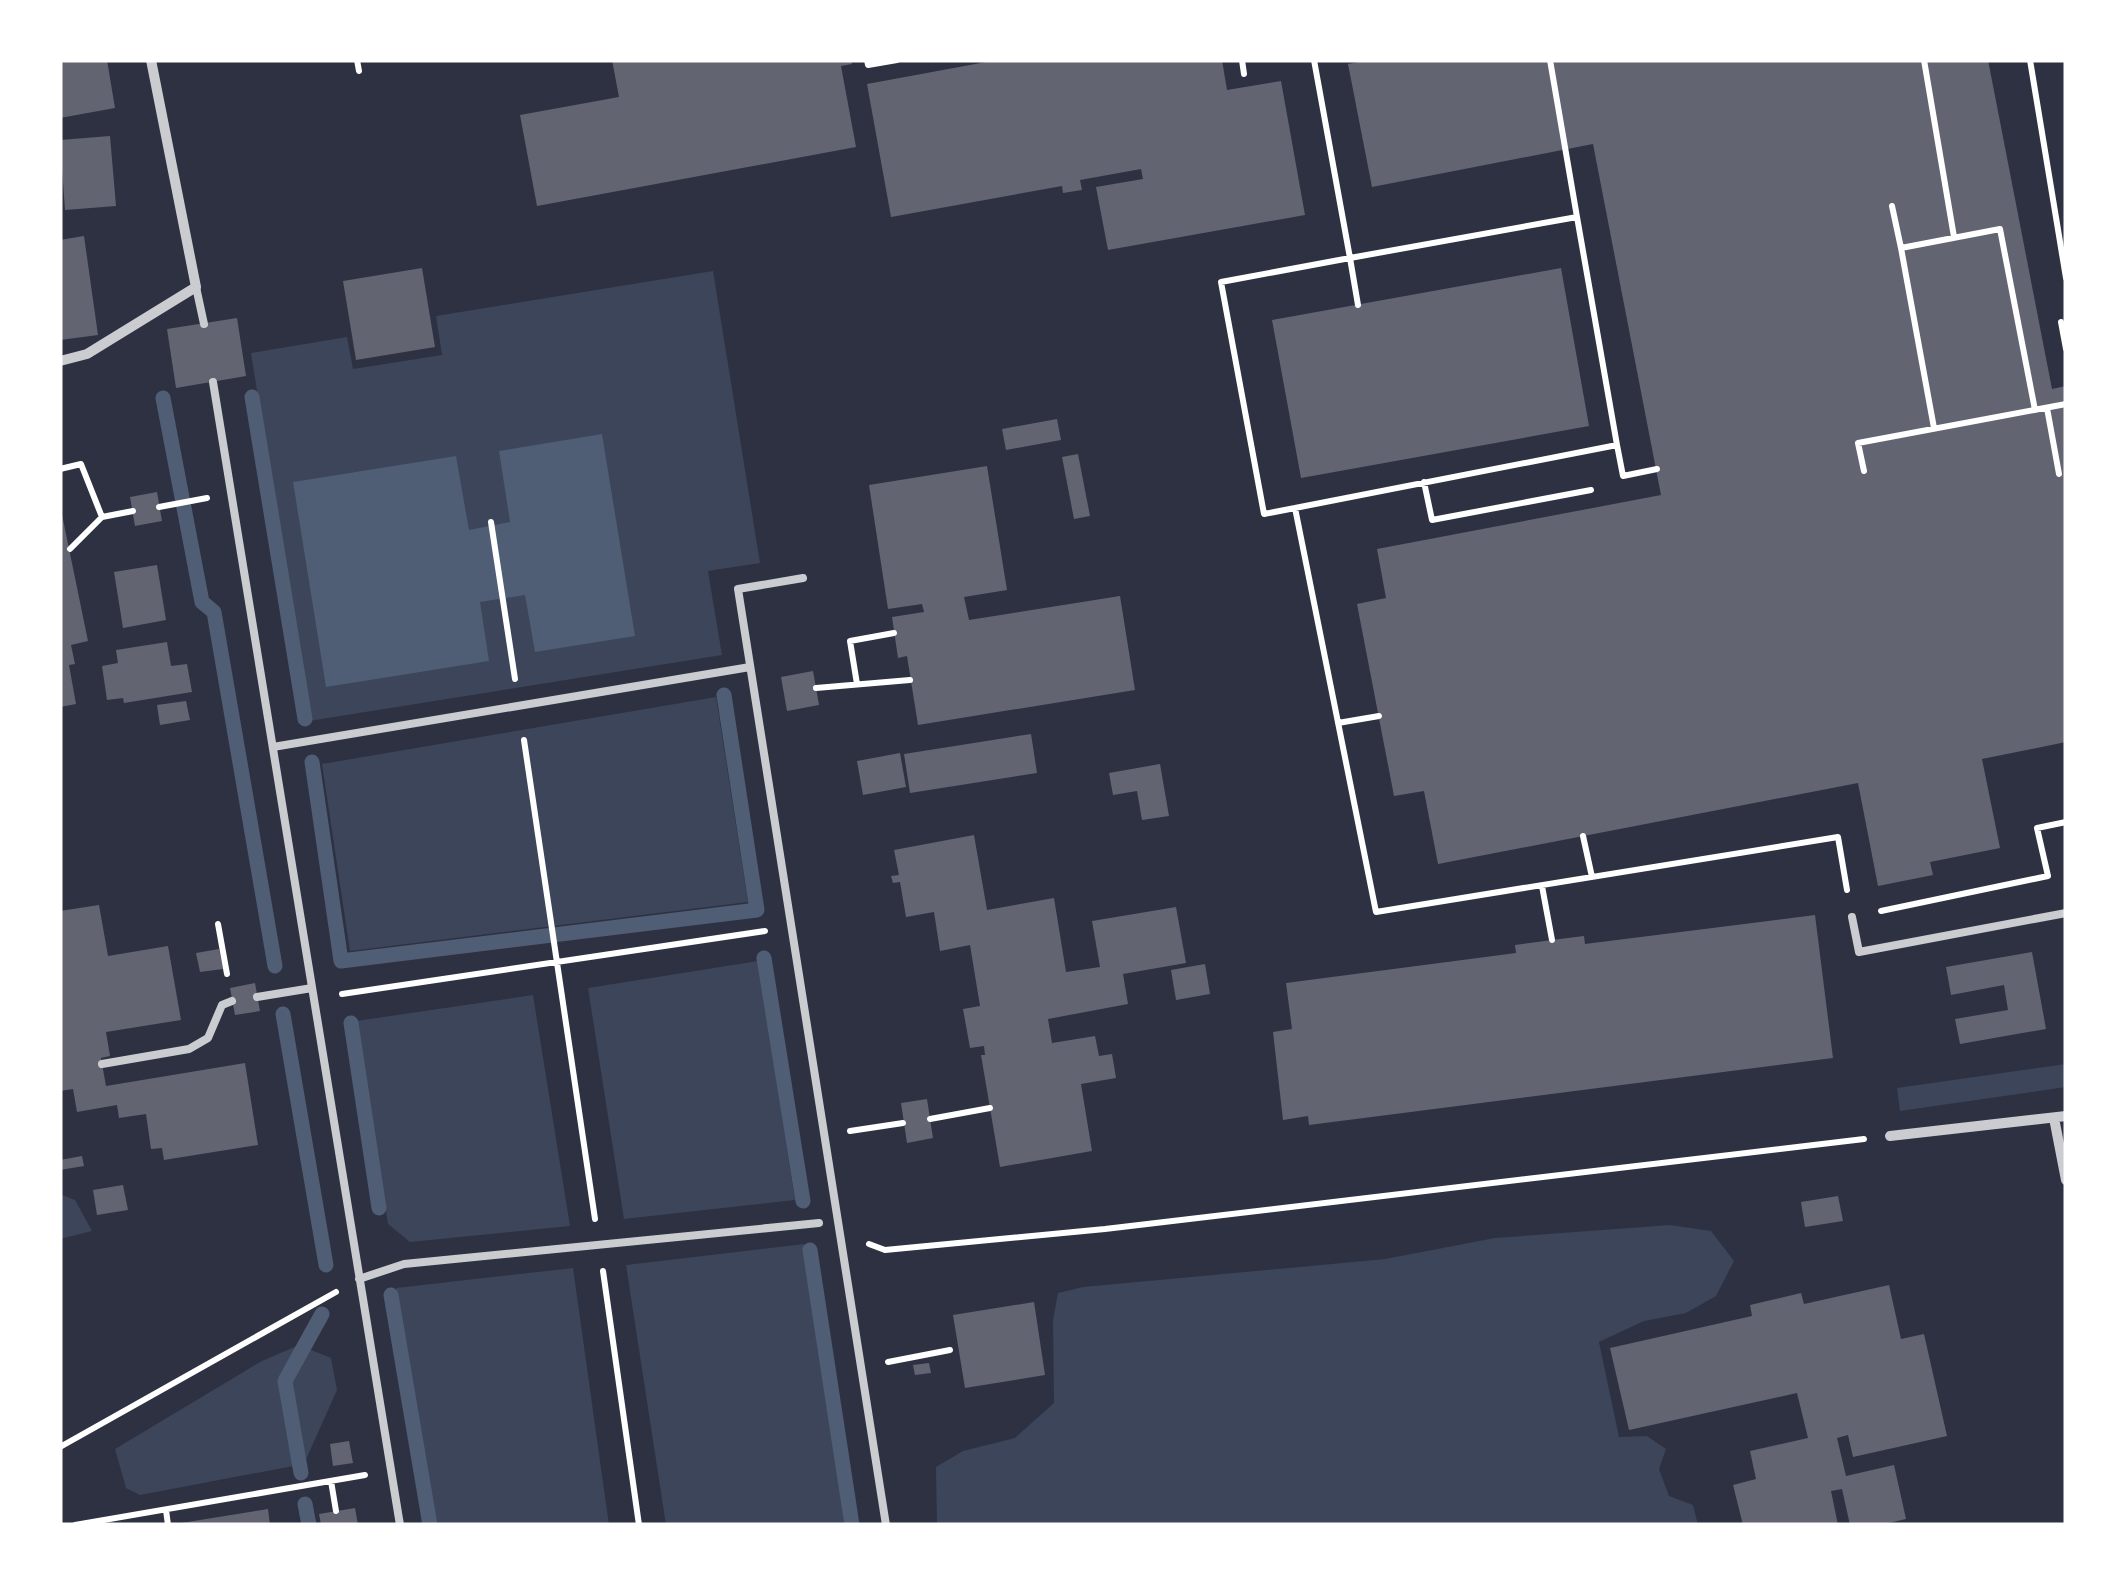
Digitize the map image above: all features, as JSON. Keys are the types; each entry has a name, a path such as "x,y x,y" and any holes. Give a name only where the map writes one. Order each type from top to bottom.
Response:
{"street":[{"path":"60,361 87,354 196,286 151,60"},
{"path":"1890,1136 2060,1117 2066,1180"}],"lane":[{"path":"196,286 204,324"},
{"path":"213,382 400,1525"},
{"path":"803,578 738,589 886,1525"},
{"path":"273,747 750,667"},
{"path":"1852,917 1859,952 2066,913"},
{"path":"257,997 313,993"},
{"path":"102,1064 189,1049 208,1038 222,1005 232,1001"},
{"path":"359,1279 404,1264 819,1223"}],"path":[{"path":"357,60 359,71"},
{"path":"867,60 868,65 897,60"},
{"path":"1242,60 1244,74"},
{"path":"1314,60 1358,305"},
{"path":"1550,60 1623,476 1657,469"},
{"path":"1924,60 1954,237"},
{"path":"2030,60 2066,278"},
{"path":"1892,206 1934,428"},
{"path":"1577,218 1221,282 1264,514 1617,445"},
{"path":"1900,248 2000,229 2035,410"},
{"path":"2061,322 2066,349"},
{"path":"1864,472 1858,442 2066,404"},
{"path":"2047,408 2059,474"},
{"path":"60,469 81,464 102,517"},
{"path":"1424,482 1432,520 1591,490"},
{"path":"159,507 190,501"},
{"path":"1295,508 1376,912 1838,837 1852,917 2048,876 2037,828 2066,822"},
{"path":"70,549 102,517 133,511"},
{"path":"491,522 519,706"},
{"path":"857,684 850,641 894,634"},
{"path":"816,688 910,680"},
{"path":"1338,723 1379,716"},
{"path":"524,740 640,1525"},
{"path":"1583,836 1592,877"},
{"path":"1542,886 1552,940"},
{"path":"218,924 232,1001"},
{"path":"313,993 791,927"},
{"path":"930,1119 990,1108"},
{"path":"824,1136 903,1122"},
{"path":"885,1250 1106,1229 1890,1136"},
{"path":"60,1447 359,1279"},
{"path":"861,1366 950,1350"},
{"path":"75,1525 391,1471"},
{"path":"332,1480 336,1512"},
{"path":"166,1510 168,1525"}],"shaded area":[{"path":"713,271 760,563 708,571 722,655 309,721 251,353 347,337 353,369 442,355 436,316"},
{"path":"602,434 635,636 535,652 525,595 480,602 489,661 326,687 293,482 456,456 469,530 510,522 499,451"},
{"path":"716,697 748,902 350,951 322,764"},
{"path":"758,961 795,1200 624,1219 588,988"},
{"path":"533,995 570,1226 410,1242 388,1224 356,1021"},
{"path":"2066,1064 2066,1087 1900,1111 1897,1088"},
{"path":"60,1194 75,1200 92,1231 60,1239"},
{"path":"1670,1225 1711,1231 1734,1261 1716,1296 1686,1313 1644,1321 1599,1342 1619,1437 1647,1436 1666,1449 1659,1469 1669,1496 1693,1505 1698,1525 937,1525 936,1467 963,1451 1015,1438 1054,1403 1053,1320 1058,1293 1083,1287 1385,1259 1495,1238"},
{"path":"804,1244 847,1525 666,1525 626,1265"},
{"path":"573,1268 609,1525 437,1525 396,1288"},
{"path":"299,1345 331,1358 337,1390 304,1464 140,1495 126,1488 115,1449 262,1361"}],"building":[{"path":"107,60 115,108 60,118 60,63"},
{"path":"612,60 851,60 852,64 841,66 856,147 537,206 520,115 619,97"},
{"path":"997,60 1222,60 1227,90 1281,81 1305,215 1108,250 1096,187 1143,179 1141,169 1080,180 1082,190 1063,193 1062,186 891,217 867,84"},
{"path":"1370,60 1988,60 2052,389 2066,386 2066,742 1982,759 2000,848 1930,862 1933,875 1878,886 1858,783 1438,864 1424,791 1394,796 1357,604 1386,598 1377,549 1661,495 1593,144 1372,187 1348,64"},
{"path":"110,136 116,206 65,210 60,140"},
{"path":"84,236 98,335 60,340 60,240"},
{"path":"422,268 435,347 356,360 343,281"},
{"path":"1561,268 1589,426 1301,478 1272,320"},
{"path":"237,318 246,376 176,388 167,329"},
{"path":"1057,419 1061,440 1006,450 1002,429"},
{"path":"1078,454 1090,516 1074,519 1062,457"},
{"path":"987,466 1007,590 964,597 969,620 1120,596 1135,690 918,725 907,656 898,658 892,617 924,612 922,604 888,609 869,485"},
{"path":"157,492 162,521 135,526 130,497"},
{"path":"60,505 88,641 71,645 75,664 69,665 76,704 60,707"},
{"path":"157,565 166,620 123,628 114,572"},
{"path":"167,642 171,666 187,664 192,692 124,703 123,698 107,700 102,666 118,663 116,650"},
{"path":"813,671 819,705 787,711 781,677"},
{"path":"186,701 190,720 160,725 157,705"},
{"path":"1031,734 1037,773 910,793 904,754"},
{"path":"900,753 906,787 863,795 857,761"},
{"path":"1160,764 1169,816 1142,820 1137,791 1113,795 1109,773"},
{"path":"974,835 987,910 1054,898 1066,972 1100,967 1092,921 1176,907 1186,963 1123,974 1128,1004 1048,1019 1052,1043 1095,1036 1099,1056 1112,1054 1116,1078 1081,1084 1092,1151 1000,1167 981,1055 985,1055 984,1046 970,1048 963,1009 980,1006 970,945 940,951 934,912 906,917 900,882 893,883 891,876 899,875 894,850"},
{"path":"99,905 108,956 168,946 181,1020 106,1032 110,1056 101,1058 106,1086 245,1063 258,1145 164,1160 162,1148 151,1149 146,1114 119,1118 117,1105 77,1112 73,1089 60,1091 60,911"},
{"path":"1815,915 1833,1058 1309,1125 1308,1116 1283,1120 1273,1032 1292,1029 1286,983 1516,953 1515,945 1552,940 1584,936 1585,944"},
{"path":"219,949 223,969 200,972 196,953"},
{"path":"2032,952 2046,1029 1960,1044 1955,1019 2008,1010 2004,985 1951,995 1946,967"},
{"path":"1205,964 1210,994 1176,1000 1171,970"},
{"path":"255,983 260,1011 235,1015 230,988"},
{"path":"927,1099 933,1138 907,1143 901,1103"},
{"path":"82,1156 84,1166 60,1170 60,1160"},
{"path":"123,1185 128,1210 97,1215 93,1190"},
{"path":"1838,1196 1843,1221 1805,1227 1801,1202"},
{"path":"1889,1285 1901,1339 1924,1334 1947,1436 1853,1457 1848,1435 1837,1438 1846,1476 1894,1465 1906,1519 1880,1525 1850,1525 1842,1489 1831,1491 1838,1525 1743,1525 1733,1485 1756,1479 1750,1451 1808,1438 1797,1393 1629,1430 1610,1348 1752,1316 1750,1305 1801,1293 1804,1304"},
{"path":"1034,1302 1045,1375 965,1388 953,1315"},
{"path":"929,1363 931,1373 915,1375 913,1365"},
{"path":"349,1441 353,1463 333,1466 330,1444"},
{"path":"355,1508 358,1525 321,1525 319,1514"},
{"path":"268,1509 270,1525 181,1523"}],"waterway":[{"path":"252,397 305,719"},
{"path":"163,398 202,602 214,612 275,966"},
{"path":"312,762 341,961 757,910 724,695"},
{"path":"764,958 803,1201"},
{"path":"283,1014 326,1265"},
{"path":"351,1023 379,1208"},
{"path":"810,1250 852,1525"},
{"path":"391,1295 430,1525"},
{"path":"301,1473 285,1381 322,1314"},
{"path":"305,1504 309,1525"}]}
